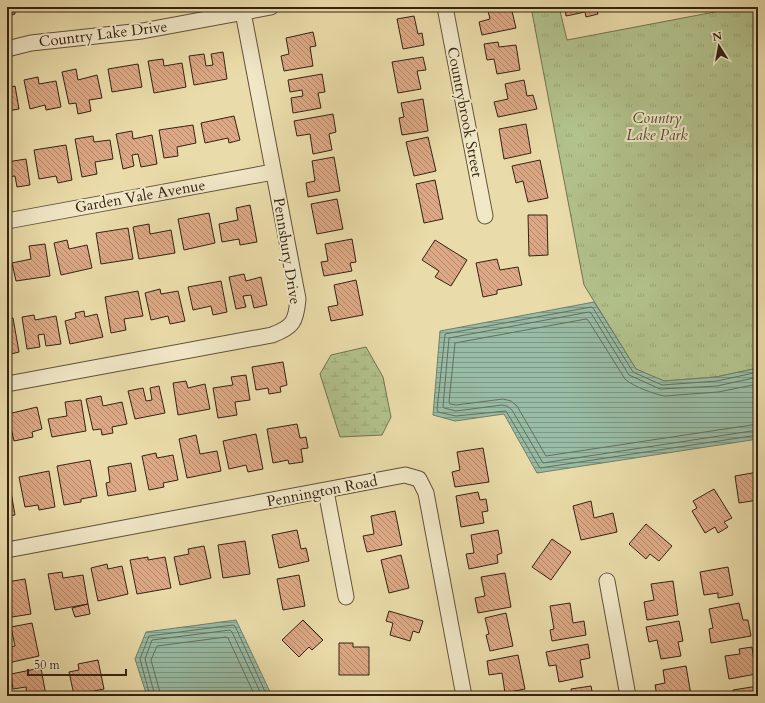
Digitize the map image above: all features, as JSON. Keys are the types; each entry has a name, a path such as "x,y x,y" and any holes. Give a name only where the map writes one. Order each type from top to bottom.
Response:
{"street":[{"name":"Country Lake Drive","path":"7,49 31,43 142,31 243,10 270,7"},
{"name":"Countrybrook Street","path":"445,7 484,216"},
{"name":"Pennsbury Drive","path":"7,384 272,335 290,326 297,313 298,299 243,10"},
{"name":"Garden Vale Avenue","path":"7,221 273,172"},
{"name":"Pennington Road","path":"7,550 405,475 419,479 426,493 464,696"},
{"path":"326,491 346,597"},
{"path":"607,581 628,696"}],"green space":[{"name":"Country Lake Park","path":"531,7 559,7 567,40 741,7 758,7 758,368 716,377 664,381 636,369 584,285"},
{"path":"366,347 383,377 391,417 382,435 340,437 320,374 331,355"}],"water":[{"path":"594,302 636,369 664,381 716,377 758,368 758,439 537,473 504,414 455,421 433,415 440,331"},
{"path":"236,620 272,696 147,696 135,659 146,632"}],"building":[{"path":"7,7 14,7 15,14 7,16"},
{"path":"487,7 511,7 516,28 482,35 479,22 490,19"},
{"path":"565,7 596,7 598,14 586,17 585,12 566,16"},
{"path":"414,16 418,34 422,33 424,45 403,49 397,19"},
{"path":"313,32 316,46 310,47 313,66 284,71 281,56 289,54 286,38"},
{"path":"498,42 499,47 516,45 520,70 497,74 494,59 487,60 484,44"},
{"path":"223,52 227,79 194,85 189,56 204,54 206,66 213,65 211,54"},
{"path":"423,57 426,70 417,71 421,89 398,93 392,62"},
{"path":"163,59 164,66 182,63 186,87 154,93 148,61"},
{"path":"138,64 142,87 112,92 108,69"},
{"path":"76,69 78,80 97,75 102,98 89,100 91,111 78,114 76,103 69,104 62,72"},
{"path":"322,74 325,92 318,93 321,108 293,113 291,98 303,96 302,90 290,92 288,80"},
{"path":"38,77 39,84 56,81 61,107 46,110 45,105 30,109 24,80"},
{"path":"524,80 527,96 533,95 537,109 498,117 494,102 508,99 505,84"},
{"path":"15,86 19,109 7,111 7,88"},
{"path":"423,99 428,131 402,135 399,118 404,117 401,103"},
{"path":"333,114 336,132 329,134 332,150 313,154 310,134 297,136 294,121"},
{"path":"234,116 240,140 229,143 228,138 205,143 201,123"},
{"path":"526,124 531,153 504,159 499,129"},
{"path":"193,125 196,143 177,147 178,156 164,158 159,130"},
{"path":"132,131 133,139 152,135 157,164 141,167 138,154 132,155 134,166 123,169 116,134"},
{"path":"93,136 94,142 110,140 113,159 95,162 97,174 82,177 75,139"},
{"path":"428,137 436,171 414,176 406,142"},
{"path":"66,145 72,180 58,183 56,176 39,179 34,150"},
{"path":"334,157 340,191 308,197 306,183 315,181 312,161"},
{"path":"26,159 30,185 17,187 15,176 8,177 10,190 7,191 7,162"},
{"path":"540,160 548,198 528,202 523,181 516,183 512,166"},
{"path":"435,180 443,219 424,223 416,184"},
{"path":"337,199 343,229 317,234 311,204"},
{"path":"250,205 257,242 240,245 239,239 222,242 219,224 238,220 236,208"},
{"path":"209,213 215,243 184,250 178,219"},
{"path":"528,215 547,215 548,255 529,256"},
{"path":"149,224 150,234 171,230 175,253 139,259 133,227"},
{"path":"128,228 133,259 101,264 96,233"},
{"path":"352,239 356,262 350,263 352,271 324,276 321,262 328,261 325,244"},
{"path":"67,240 69,249 87,245 92,268 61,275 54,243"},
{"path":"435,240 467,260 451,286 435,277 439,271 422,260"},
{"path":"45,244 50,276 16,281 12,263 31,259 29,246"},
{"path":"497,259 500,270 518,267 522,285 497,290 497,294 483,297 476,263"},
{"path":"244,274 246,281 261,277 267,305 254,308 251,295 243,296 246,307 236,309 229,277"},
{"path":"356,280 363,315 331,321 328,307 338,305 334,285"},
{"path":"221,281 227,312 213,315 211,306 193,310 188,287"},
{"path":"160,289 161,294 178,291 185,321 170,324 168,316 151,320 145,293"},
{"path":"138,291 143,316 124,319 126,330 111,333 105,297"},
{"path":"84,311 85,317 97,314 103,337 70,344 65,321 76,318 75,313"},
{"path":"34,315 35,320 56,316 61,344 46,346 44,334 38,335 40,347 27,349 22,317"},
{"path":"13,318 19,352 7,355 7,319"},
{"path":"283,362 287,385 280,387 281,392 269,394 268,388 256,390 252,367"},
{"path":"246,375 250,400 235,402 237,415 218,418 213,388 233,385 231,377"},
{"path":"186,381 188,388 205,384 210,409 178,415 173,383"},
{"path":"159,386 165,413 135,419 128,391 143,388 146,401 152,400 150,388"},
{"path":"101,396 103,406 122,402 127,424 112,427 113,433 102,435 101,429 93,430 86,399"},
{"path":"81,400 86,431 52,437 48,419 67,416 65,402"},
{"path":"37,407 42,429 32,432 33,437 14,441 8,414"},
{"path":"297,424 300,438 306,437 308,448 301,449 303,462 289,464 288,460 273,463 267,429"},
{"path":"256,434 263,469 248,472 246,465 229,469 223,441"},
{"path":"196,435 200,454 217,451 221,471 187,478 179,439"},
{"path":"483,448 489,482 455,487 452,472 460,470 457,452"},
{"path":"156,453 157,458 173,455 178,480 163,483 164,487 149,490 142,456"},
{"path":"90,460 97,496 81,499 81,502 64,505 57,466"},
{"path":"131,463 136,491 108,496 106,483 110,482 108,467"},
{"path":"49,471 55,507 39,510 38,505 25,507 19,477"},
{"path":"758,472 758,500 739,503 735,476"},
{"path":"7,475 15,515 7,516"},
{"path":"714,489 732,518 724,522 728,527 718,533 715,527 705,533 692,511 697,508 693,501"},
{"path":"478,492 480,500 486,499 488,511 482,512 484,523 461,527 456,496"},
{"path":"591,501 594,518 613,513 617,532 581,540 573,506"},
{"path":"395,511 402,545 367,552 363,536 374,534 371,516"},
{"path":"646,524 672,546 659,561 650,554 646,559 629,544"},
{"path":"297,530 301,549 306,548 309,561 279,568 272,535"},
{"path":"498,530 502,553 497,555 498,563 469,569 466,554 474,553 471,535"},
{"path":"552,539 571,552 551,580 532,567"},
{"path":"245,541 250,574 223,578 218,545"},
{"path":"204,546 211,578 180,585 174,557 189,554 188,549"},
{"path":"401,555 409,588 389,593 381,560"},
{"path":"148,557 148,560 165,557 171,588 137,594 130,560"},
{"path":"107,564 108,569 122,566 128,594 98,601 91,568"},
{"path":"728,567 733,595 718,598 718,593 704,595 700,572"},
{"path":"62,572 63,578 83,575 88,604 55,610 48,574"},
{"path":"505,573 511,607 478,613 475,598 485,596 481,577"},
{"path":"299,575 305,606 283,610 277,579"},
{"path":"25,579 31,614 12,617 9,597 7,598 7,582"},
{"path":"673,581 678,615 647,620 644,602 654,600 651,584"},
{"path":"570,603 573,623 584,621 586,635 552,641 550,630 554,629 550,606"},
{"path":"739,603 743,620 748,620 751,636 711,643 709,629 713,628 709,609"},
{"path":"88,604 90,614 75,617 72,608"},
{"path":"389,611 423,621 419,633 413,631 410,641 390,635 393,623 386,621"},
{"path":"506,613 513,646 490,651 486,635 489,634 485,618"},
{"path":"303,620 323,640 312,650 309,647 299,657 282,640"},
{"path":"679,621 683,641 678,642 681,656 661,659 657,640 649,642 646,627"},
{"path":"32,623 39,656 8,663 7,648 15,646 11,627"},
{"path":"339,643 353,643 353,647 369,647 369,675 339,675"},
{"path":"588,644 590,658 580,660 583,677 559,682 556,665 549,666 546,652"},
{"path":"752,647 756,674 729,679 725,656 740,654 739,649"},
{"path":"518,655 525,689 505,693 502,673 489,675 487,661"},
{"path":"98,660 104,689 74,695 69,672 79,670 78,664"},
{"path":"686,666 691,695 657,696 655,685 665,683 663,670"},
{"path":"41,668 46,696 27,696 26,687 13,689 11,674"},
{"path":"591,686 593,696 572,696 571,689"},
{"path":"758,686 758,696 734,696 733,690"}]}
